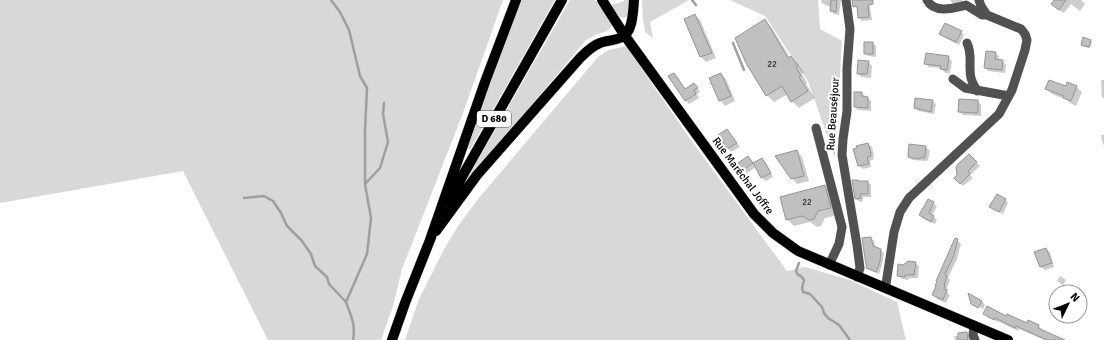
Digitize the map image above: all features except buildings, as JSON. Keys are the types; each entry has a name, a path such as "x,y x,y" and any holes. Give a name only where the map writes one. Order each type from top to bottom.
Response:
{"main road":[{"path":"430,240 516,0"},
{"name":"D 680","path":"392,340 430,240 462,175 562,0"},
{"path":"603,0 614,0"},
{"name":"Rue Maréchal Joffre","path":"603,0 624,36 754,214 773,233 798,251 1008,340"},
{"path":"430,240 477,175 580,58 592,46 624,36 630,27 633,16 634,0"}],"street":[{"name":"Rue Beauséjour","path":"846,0 850,29 847,68 847,111 842,155 860,268 857,277"},
{"path":"884,288 886,284 894,232 900,212 914,193 999,114 1012,90 1027,40 1021,29 989,15 982,15 966,6 952,9 935,8 930,5 927,0"},
{"path":"979,0 981,6 989,15"},
{"path":"987,0 989,15"},
{"path":"967,43 970,49 971,79 976,90"},
{"path":"953,79 965,88 1009,96"},
{"path":"816,128 842,227 840,244 829,264"},
{"path":"974,325 975,340"}],"shaded area":[{"path":"0,0 503,0 463,113 402,269 393,306 381,340 268,340 183,171 0,203"},
{"path":"520,0 555,0 470,150 467,147"},
{"path":"570,0 595,0 613,24 607,31 586,40 466,183 468,177"},
{"path":"625,0 630,0 627,16 624,18 620,17 611,5"},
{"path":"642,0 689,0 650,22 653,38 645,32"},
{"path":"731,0 818,0 820,29 842,41 835,158 808,81 765,16"},
{"path":"626,46 688,136 787,271 805,267 850,280 897,302 906,340 405,340 419,299 443,251 458,226 478,199 598,57 609,50"}],"waterway":[{"path":"331,0 340,12 349,30 360,76 367,88 365,184 371,218 367,254 346,302 353,325 353,340"},
{"path":"692,0 696,5"},
{"path":"733,43 744,70"},
{"path":"365,184 380,168 388,142 383,114 384,103"},
{"path":"244,198 264,196 273,201 287,226 302,241 311,254 315,266 327,277 329,284 346,302"},
{"path":"799,263 796,271 804,280 802,288 803,292 810,294 822,307 828,318 839,325 850,340"}]}
